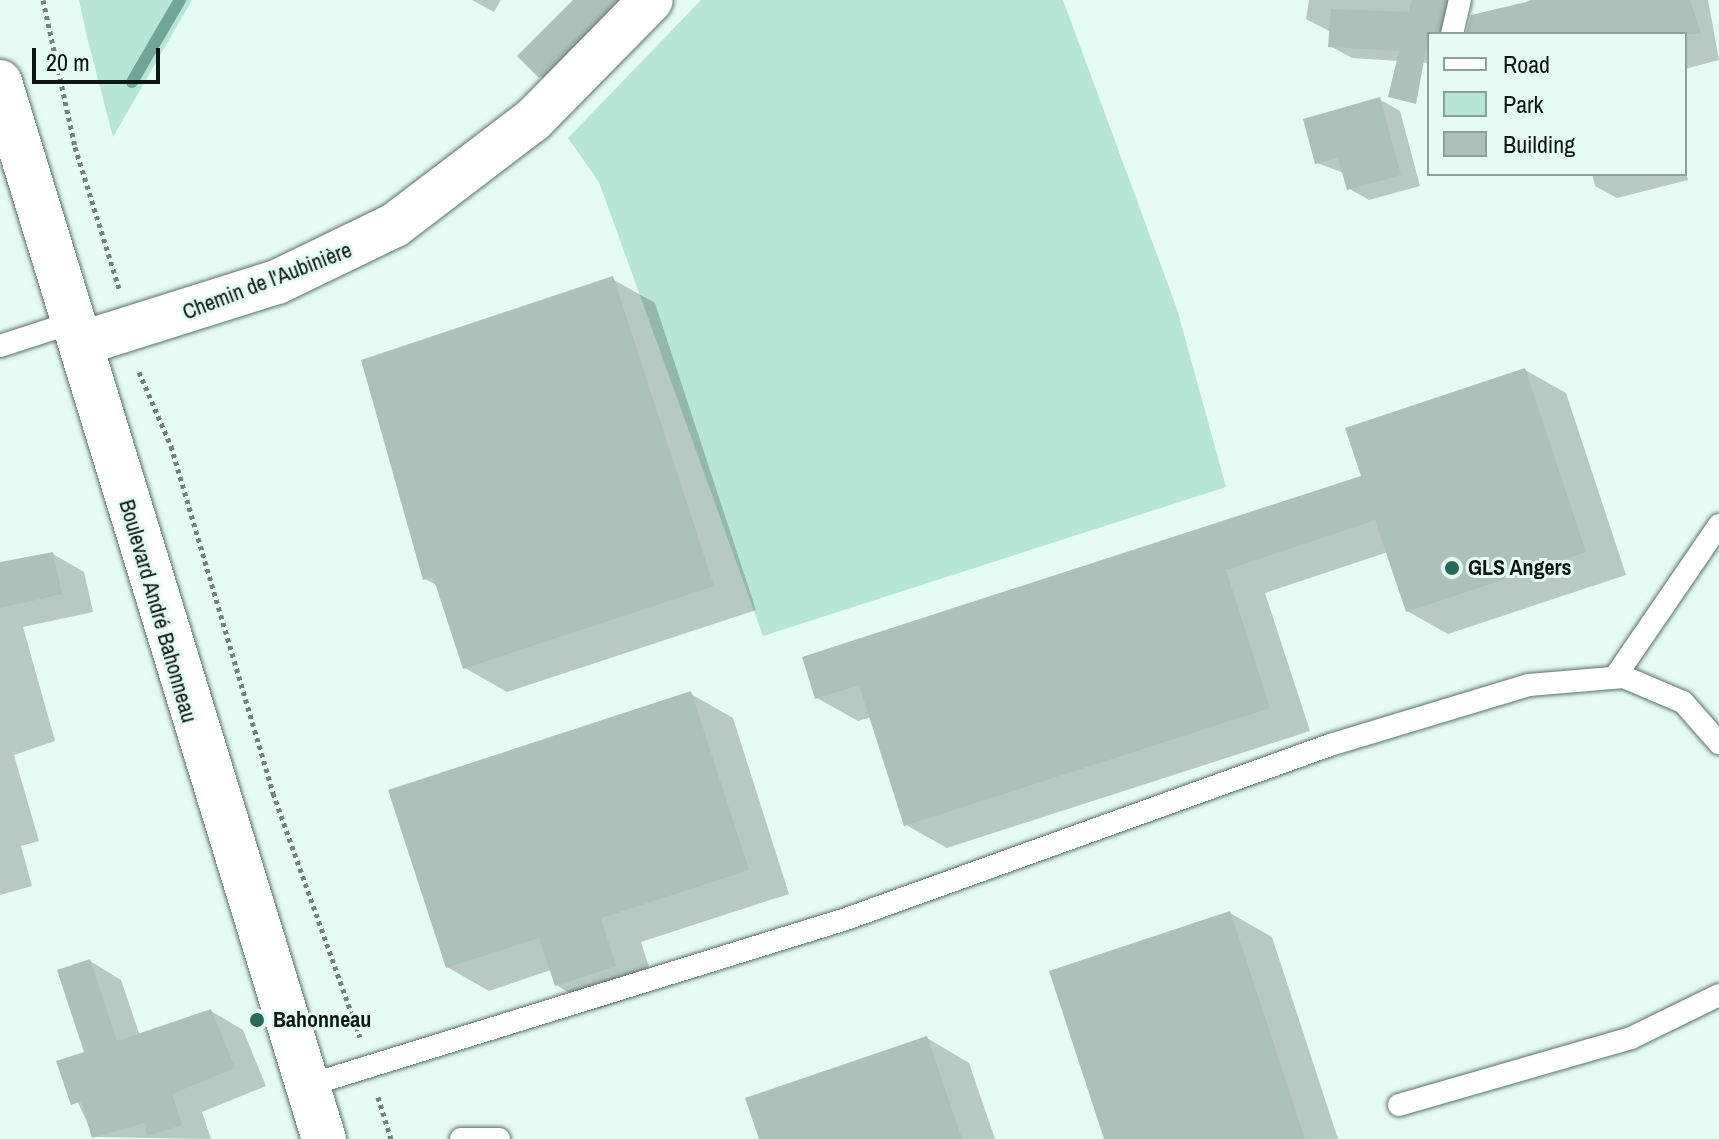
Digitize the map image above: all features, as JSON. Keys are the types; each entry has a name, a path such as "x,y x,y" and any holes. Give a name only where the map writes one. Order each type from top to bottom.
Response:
{"street":[{"name":"Chemin de l'Aubinière","path":"80,332 129,332 277,282 395,225 533,120 651,0"},
{"name":"Boulevard André Bahonneau","path":"0,82 80,332 139,551 324,1139"}],"lane":[{"path":"1452,32 1460,0"},
{"path":"0,346 80,332"},
{"path":"1615,677 1719,525"},
{"path":"306,1086 846,919 1330,745 1529,685 1615,677 1683,702 1719,743"},
{"path":"1399,1105 1631,1038 1719,995"},
{"path":"461,1139 499,1139"}],"path":[{"path":"43,0 68,119 129,332 195,520 273,793 369,1067 391,1139"}],"green space":[{"path":"79,0 192,0 113,137 87,37"},
{"path":"701,0 1063,0 1177,309 1226,487 763,636 599,182 568,138"}],"building":[{"path":"573,0 616,0 539,78 517,56"},
{"path":"1412,0 1446,0 1437,32 1427,32 1416,104 1388,97 1399,51 1328,47 1331,9 1409,12"},
{"path":"1534,0 1690,0 1701,34 1467,32 1471,15"},
{"path":"1380,97 1401,175 1347,190 1338,158 1315,164 1303,119"},
{"path":"613,276 714,586 463,669 433,577 423,580 361,360"},
{"path":"1525,368 1586,552 1406,612 1375,520 1226,570 1270,708 904,826 859,685 815,699 802,657 1361,476 1345,428"},
{"path":"53,552 62,594 0,608 0,562"},
{"path":"691,691 749,870 601,918 616,966 555,986 539,938 446,968 388,790"},
{"path":"1230,911 1305,1139 1104,1139 1049,971"},
{"path":"90,959 117,1041 211,1009 235,1068 172,1094 182,1125 147,1136 144,1123 92,1138 81,1101 71,1105 56,1061 84,1052 57,970"},
{"path":"927,1036 962,1139 759,1139 745,1098"}],"waterway":[{"path":"132,82 180,0"}],"place":[{"name":"GLS Angers","path":"1452,568"},
{"name":"Bahonneau","path":"257,1020"}]}
